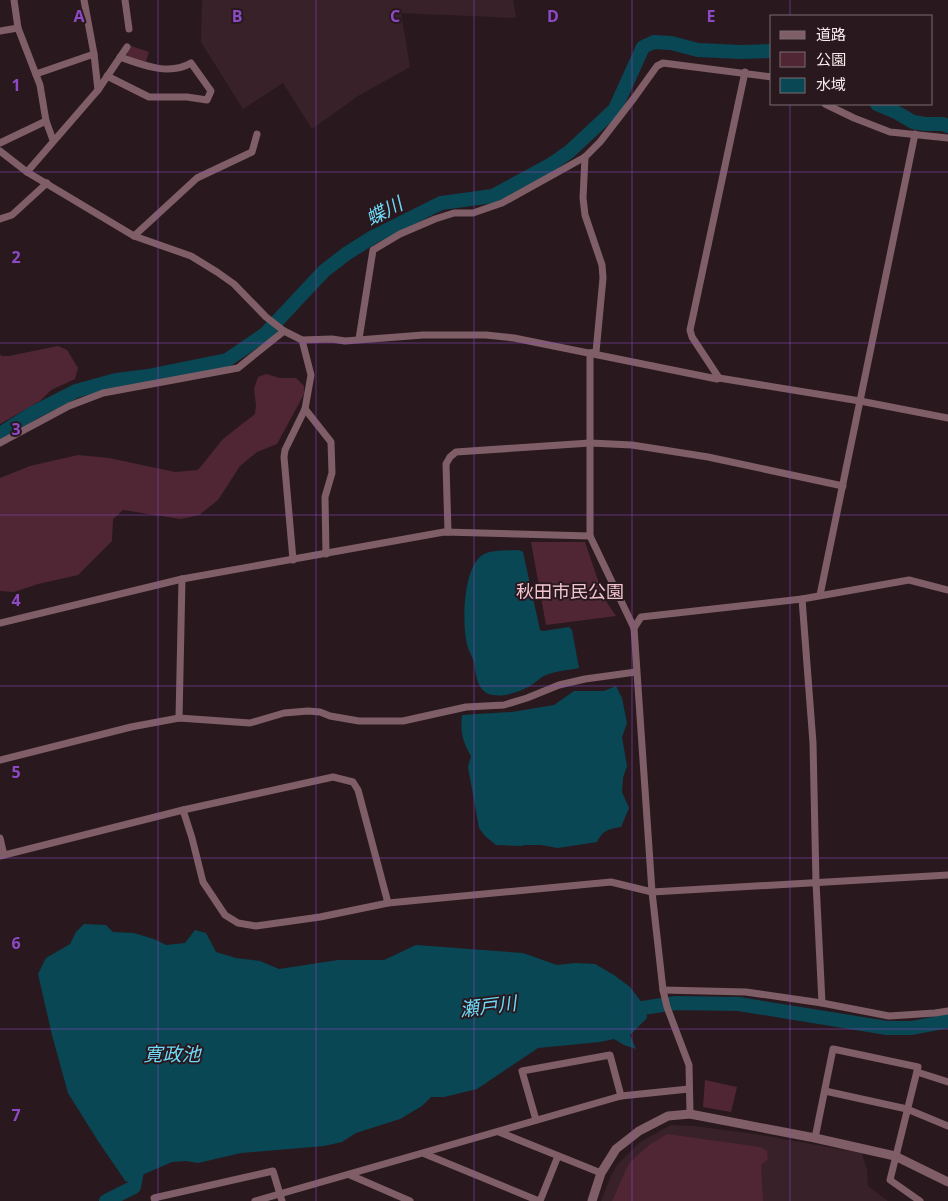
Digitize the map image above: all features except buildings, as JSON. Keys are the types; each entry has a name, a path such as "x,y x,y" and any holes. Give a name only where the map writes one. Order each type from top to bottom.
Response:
{"street":[{"path":"14,0 18,28 36,74 46,121 53,140"},
{"path":"84,0 94,54 98,90"},
{"path":"125,0 129,29"},
{"path":"0,31 18,28"},
{"path":"27,172 98,90 127,47"},
{"path":"36,74 94,54"},
{"path":"107,76 149,97 187,97 207,100 211,91 191,63 182,69 148,67 120,57"},
{"path":"359,339 373,250 400,234 434,219 454,213 473,213 502,203 585,157 600,142 656,66 663,63 770,77"},
{"path":"719,378 692,337 690,330 745,72"},
{"path":"827,105 890,132 948,138"},
{"path":"0,143 46,121"},
{"path":"134,236 197,178 252,152 256,134"},
{"path":"820,595 915,134"},
{"path":"0,151 27,172 134,236 191,256 217,272 234,284 266,317 284,331 302,340 332,339 346,341 423,335 486,335 514,338 716,379 860,401 948,418"},
{"path":"585,157 583,198 585,215 602,265 603,278 596,352 590,353"},
{"path":"0,219 12,215 47,183"},
{"path":"0,443 69,406 103,393 238,368 284,331"},
{"path":"293,560 284,457 285,450 305,409 311,376 302,340"},
{"path":"590,353 590,536 634,628 652,892 663,990 689,1065 690,1114"},
{"path":"305,409 331,442 332,473 325,497 326,554"},
{"path":"448,532 446,464 456,452 590,443 632,445 708,457 843,486"},
{"path":"0,623 182,579 448,532 590,536"},
{"path":"179,718 182,579"},
{"path":"634,628 642,617 802,599 909,580 948,590"},
{"path":"802,599 814,743 816,882 822,1003"},
{"path":"0,760 131,727 179,718 250,723 284,713 308,711 359,721 403,721 466,707 504,705 559,685 585,679 636,672"},
{"path":"0,838 2,856 183,810 333,777 353,782 358,790 388,903"},
{"path":"183,810 203,882 225,915 238,924 256,926 302,920 388,903 611,882 652,892 948,876"},
{"path":"663,990 746,992 822,1003 890,1016 948,1011"},
{"path":"815,1138 833,1049 918,1066 890,1180 920,1201"},
{"path":"536,1120 522,1071 610,1055 621,1096"},
{"path":"917,1072 948,1082"},
{"path":"255,1201 281,1198 350,1175 621,1096 689,1089"},
{"path":"825,1091 907,1109 948,1126"},
{"path":"592,1201 601,1173 616,1149 639,1131 668,1116 690,1114 815,1138 895,1156 948,1182"},
{"path":"499,1132 601,1173"},
{"path":"424,1154 539,1201 558,1156"},
{"path":"155,1201 154,1198 274,1171 281,1198"},
{"path":"350,1175 408,1201"}],"shaded area":[{"path":"202,0 513,0 516,18 401,13 410,67 358,96 312,129 283,83 243,109 201,42"},
{"path":"671,1125 755,1134 862,1153 867,1170 868,1186 888,1201 601,1201 617,1165 640,1142"}],"green space":[{"path":"131,46 149,52 145,64 128,58 127,54"},
{"path":"58,346 67,350 78,368 75,379 51,390 40,401 0,424 0,353 1,356 9,356"},
{"path":"266,374 280,378 296,378 304,386 304,394 277,444 257,452 240,466 218,500 199,515 181,519 123,510 113,519 112,541 78,575 38,584 14,592 0,591 0,478 30,466 78,455 109,458 175,472 198,470 223,439 255,414 254,389 258,377"},
{"name":"秋田市民公園","path":"531,542 585,542 604,598 616,616 546,625"},
{"path":"705,1080 737,1087 731,1112 703,1107"},
{"path":"667,1134 760,1147 767,1151 768,1159 761,1165 763,1201 612,1201 629,1163 649,1145"}],"water":[{"path":"519,550 523,552 540,630 569,627 572,630 579,668 546,675 529,687 514,693 493,695 484,691 478,683 474,662 465,635 464,611 467,585 475,563 481,556 494,551"},
{"path":"616,686 622,698 627,723 622,737 627,766 623,778 622,792 629,808 621,827 607,831 597,842 558,848 541,845 496,845 479,828 468,767 471,756 463,737 461,727 462,715 512,712 554,705 574,691 604,691"},
{"name":"寛政池","path":"84,924 106,925 113,932 134,933 166,945 185,943 195,930 206,933 216,952 236,958 260,961 279,969 338,960 384,960 416,945 523,953 557,965 575,963 595,964 630,987 646,1008 647,1018 630,1035 636,1049 614,1039 538,1048 477,1089 444,1097 431,1097 422,1106 400,1119 356,1133 342,1142 324,1146 241,1153 198,1163 186,1161 172,1162 126,1182 68,1093 38,974 46,958 70,944 76,932"}],"waterway":[{"name":"蝶川","path":"0,434 33,413 76,391 116,380 148,376 227,360 265,334 324,271 373,237 441,203 493,196 550,165 569,152 615,109 643,47 654,42 671,43 698,50 770,51"},
{"name":"蝶川","path":"879,105 913,122 948,126"},
{"name":"瀬戸川","path":"629,1010 676,1003 739,1004 887,1028 912,1028 948,1021"},
{"name":"瀬戸川","path":"106,1201 134,1187 139,1160"}]}
